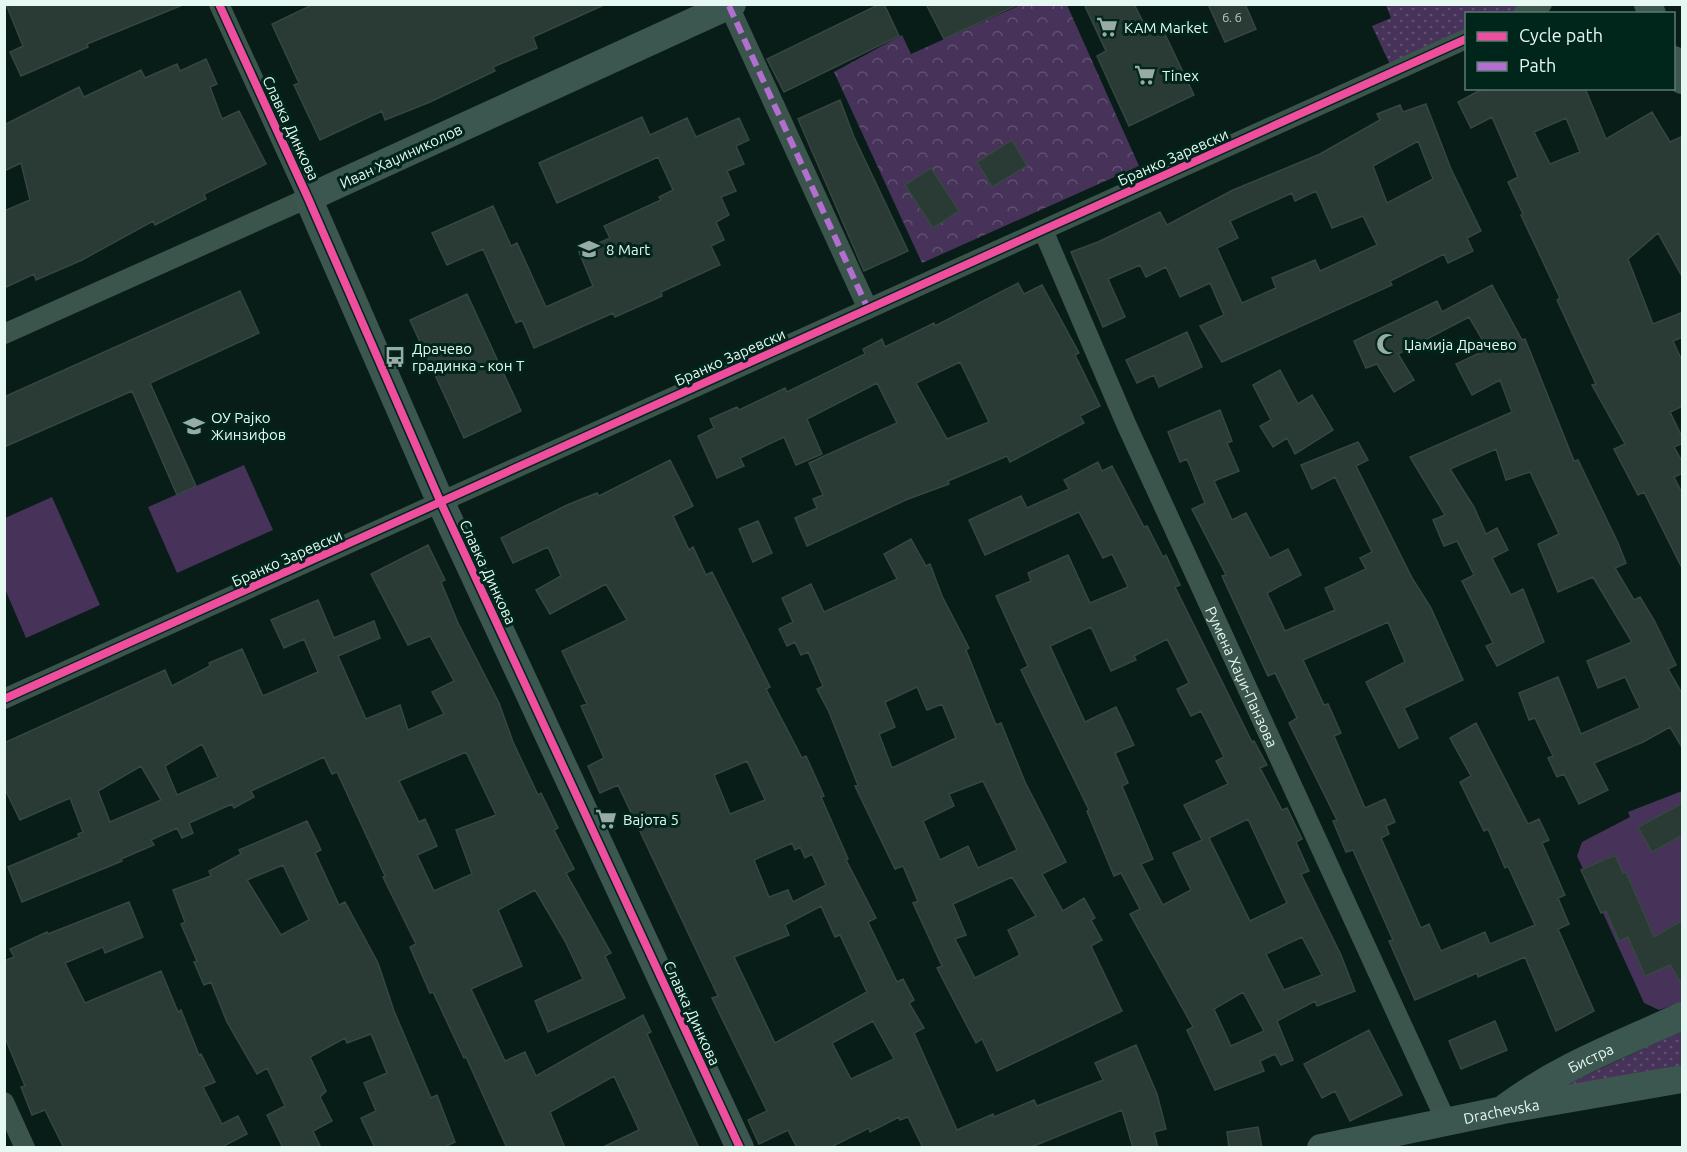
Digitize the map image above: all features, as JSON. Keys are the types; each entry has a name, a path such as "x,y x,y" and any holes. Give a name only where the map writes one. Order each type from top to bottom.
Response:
{"street":[{"name":"Славка Динкова","path":"219,4 308,198 441,503 740,1148"},
{"path":"1527,12 1542,4"},
{"name":"Иван Хаџиниколов","path":"4,334 730,5"},
{"path":"730,5 868,309"},
{"name":"Бранко Заревски","path":"4,699 1465,40"},
{"path":"1675,62 1683,80"},
{"name":"Румена Хаџи-Панзова","path":"1043,230 1127,426 1446,1121"},
{"name":"Бистра","path":"1503,1110 1536,1085 1565,1069 1683,1016"},
{"name":"Drachevska","path":"1321,1148 1503,1110 1683,1079"},
{"path":"4,1102 25,1148"}],"green space":[{"path":"1020,5 1067,5 1139,166 922,263 834,72 902,35 911,54"},
{"path":"1386,5 1542,5 1525,12 1465,12 1465,39 1394,73 1372,26 1391,18"},
{"path":"244,465 273,530 177,573 148,507"},
{"path":"52,497 100,605 26,638 5,589 5,518"},
{"path":"1682,791 1682,1002 1659,1010 1644,1003 1577,856 1582,842 1630,817 1628,812"},
{"path":"1682,1031 1682,1065 1554,1090"}],"building":[{"path":"6,4 185,4 87,44 88,47 21,76 10,52 23,46"},
{"path":"314,4 606,4 533,37 537,48 493,67 495,71 430,102 385,120 382,111 320,140 294,85 299,83 272,24"},
{"path":"884,4 899,36 784,92 767,59"},
{"path":"926,4 1019,4 944,39"},
{"name":"Tinex","path":"1084,4 1134,4 1148,32 1161,26 1194,95 1129,126 1097,56 1106,51"},
{"path":"1208,4 1245,4 1256,29 1225,42"},
{"path":"206,59 217,84 210,87 222,119 239,111 266,164 204,194 206,199 155,225 153,221 82,260 36,280 34,274 4,288 4,211 30,200 21,163 4,171 4,125 79,87 84,97 141,70 145,78 177,64 180,71"},
{"path":"1480,90 1586,90 1606,139 1652,112 1670,142 1683,136 1683,278 1658,233 1628,259 1653,324 1683,312 1683,337 1673,341 1683,363 1683,406 1670,412 1683,439 1683,443 1674,447 1683,463 1683,473 1674,477 1683,495 1683,570 1644,492 1638,495 1614,449 1625,444 1592,385 1596,384 1557,300 1560,298 1521,215 1523,214 1508,182 1518,177 1492,117 1471,128 1458,102","holes":["1566,118 1580,152 1550,164 1534,132"]},
{"path":"840,100 854,137 908,251 864,271 798,119"},
{"path":"1426,104 1451,169 1481,231 1467,238 1473,251 1448,263 1444,254 1390,281 1392,285 1222,362 1200,326 1224,315 1210,283 1180,297 1166,267 1146,277 1140,265 1108,279 1125,317 1103,327 1071,252 1098,242 1160,212 1167,225 1233,190 1320,154 1380,120 1377,114 1400,105 1403,112","holes":["1418,141 1433,179 1387,203 1373,166","1316,191 1332,228 1363,216 1377,245 1320,271 1315,260 1272,278 1276,288 1242,303 1217,248 1238,238 1230,221 1292,193 1295,201"]},
{"path":"642,117 650,135 687,118 696,137 739,118 749,140 736,146 744,164 727,171 736,191 721,197 729,215 716,222 724,240 711,246 720,265 661,292 662,296 615,317 613,313 534,348 522,320 516,323 483,249 447,265 432,233 493,206 511,246 517,243 546,307 593,286 579,252 610,238 604,226 661,200 659,197 673,190 658,157 557,203 539,163"},
{"path":"1012,140 1027,166 992,187 977,162"},
{"path":"931,168 959,211 933,228 905,185"},
{"path":"1018,283 1024,294 1042,285 1079,353 1075,355 1100,406 1080,416 1084,423 1010,462 1007,456 807,546 795,518 817,508 813,499 823,495 809,463 897,423 877,383 807,419 822,454 796,465 784,437 740,458 744,466 717,478 698,436 714,428 710,419 737,407 739,410 785,388 787,392 865,354 863,349 882,339 885,347 934,323 935,326","holes":["960,362 989,422 947,439 916,383"]},
{"path":"1492,285 1522,340 1525,339 1574,461 1578,460 1618,543 1626,563 1615,568 1634,600 1640,597 1654,620 1676,665 1668,669 1683,695 1683,749 1670,727 1643,742 1594,763 1608,790 1579,804 1564,774 1557,777 1548,758 1553,756 1535,718 1529,720 1519,693 1558,677 1581,734 1640,708 1625,677 1598,688 1587,661 1632,642 1593,577 1558,592 1538,544 1559,534 1530,472 1506,480 1496,449 1450,469 1474,507 1486,534 1497,528 1508,550 1492,558 1511,595 1523,589 1544,642 1497,666 1486,646 1493,643 1462,581 1474,575 1457,541 1444,546 1433,520 1445,515 1410,457 1512,412 1500,380 1472,395 1456,364 1488,349 1469,317 1398,354 1414,380 1394,392 1377,364 1366,368 1354,341 1437,301 1442,312"},
{"path":"240,291 259,333 150,383 196,486 177,495 132,391 4,447 4,397"},
{"path":"467,294 521,411 464,438 410,320"},
{"path":"1187,332 1202,367 1159,387 1154,375 1137,383 1126,360"},
{"path":"1280,370 1298,404 1312,395 1333,430 1295,454 1287,438 1273,447 1260,426 1271,420 1253,385"},
{"path":"1220,410 1232,441 1227,443 1239,471 1214,481 1232,520 1246,513 1270,558 1288,549 1301,575 1267,593 1285,631 1335,610 1325,588 1366,569 1360,558 1372,552 1335,477 1312,489 1301,465 1358,442 1368,460 1356,466 1412,578 1431,608 1463,680 1404,708 1418,738 1399,748 1366,682 1405,662 1388,622 1303,660 1324,705 1328,704 1341,733 1334,736 1365,808 1385,799 1395,822 1386,826 1389,834 1381,838 1421,928 1429,924 1441,951 1485,932 1490,944 1535,925 1508,866 1505,868 1488,829 1484,831 1460,782 1471,776 1450,738 1476,723 1528,824 1539,819 1549,840 1542,843 1565,895 1558,898 1569,924 1558,929 1594,1011 1556,1031 1525,957 1478,977 1477,973 1415,1000 1389,941 1393,940 1353,850 1346,852 1333,821 1337,820 1289,723 1297,718 1275,673 1268,676 1222,576 1226,575 1192,509 1205,503 1187,459 1180,462 1168,432"},
{"path":"670,460 693,506 673,516 689,550 693,547 706,575 712,572 770,687 766,689 802,758 806,756 824,796 821,797 848,859 846,860 876,918 868,922 897,982 903,979 914,1000 909,1003 924,1028 914,1033 957,1130 993,1114 994,1117 1034,1100 1037,1106 1103,1080 1095,1063 1136,1045 1157,1094 1166,1129 1154,1132 1158,1148 1133,1148 1122,1110 1029,1148 920,1148 922,1146 908,1117 900,1120 899,1117 870,1132 869,1128 829,1148 797,1148 788,1130 759,1144 748,1120 767,1111 712,998 718,996 618,785 600,793 588,766 604,758 581,706 587,704 562,651 627,620 606,584 550,614 536,590 561,576 548,547 513,563 501,538 567,505 597,493 599,496","holes":["747,761 765,800 730,814 714,775","792,843 795,850 800,847 805,858 812,854 826,885 793,902 788,890 769,897 754,860","821,906 835,937 840,935 867,992 775,1043 734,957 789,935 785,925","873,1021 894,1059 851,1079 832,1043"]},
{"path":"1098,462 1102,471 1112,466 1144,527 1147,526 1163,557 1166,555 1180,585 1175,587 1252,742 1254,741 1267,765 1260,768 1282,810 1287,808 1302,839 1296,842 1309,871 1301,874 1341,955 1355,991 1317,1006 1315,1001 1277,1021 1293,1060 1281,1065 1275,1054 1260,1061 1264,1071 1215,1090 1187,1030 1193,1027 1130,914 1140,909 1121,873 1114,876 1087,811 1089,810 1021,670 1028,666 996,596 1031,581 1028,573 1068,555 1090,603 1128,587 1112,554 1103,558 1079,512 985,555 969,520 1021,496 1027,508 1069,489 1064,480","holes":["1091,627 1111,671 1136,660 1134,656 1167,639 1189,683 1177,689 1191,716 1201,711 1224,757 1216,761 1228,784 1184,805 1202,840 1173,853 1191,890 1163,905 1141,864 1153,859 1122,786 1128,783 1115,753 1134,745 1116,707 1085,722 1050,646","1248,819 1287,903 1250,921 1209,838","1302,937 1322,975 1284,990 1266,954","1243,992 1264,1031 1231,1046 1214,1009"]},
{"path":"758,521 772,553 753,562 739,529"},
{"path":"911,539 926,566 930,564 942,596 969,648 966,650 996,725 1001,723 1025,782 1066,862 1042,874 1063,911 1084,898 1095,918 1091,920 1102,940 1091,946 1122,1011 997,1071 982,1039 976,1043 937,968 942,966 913,903 918,901 903,866 895,869 855,786 858,785 829,712 817,689 823,686 808,652 801,655 795,642 787,646 779,629 793,622 782,598 811,584 824,612 897,579 884,554","holes":["917,687 927,710 942,704 956,738 892,768 879,734 895,727 885,702","983,781 1017,850 978,868 968,846 940,860 923,821 954,806 949,794","1012,877 1036,916 1008,930 1020,955 975,978 955,939 966,935 953,904"]},
{"path":"428,545 445,580 441,582 458,623 499,703 513,742 538,795 541,793 558,828 554,830 574,869 566,873 611,953 605,956 625,998 548,1032 535,1001 583,979 565,941 535,890 498,910 522,966 471,989 505,1061 525,1052 536,1076 643,1015 651,1032 647,1034 699,1148 601,1148 639,1130 614,1076 550,1112 565,1148 507,1148 466,1057 464,1058 433,992 430,993 410,947 416,944 383,877 385,876 337,772 332,774 324,757 251,791 254,797 234,808 232,804 189,823 193,833 182,838 177,828 151,840 154,845 121,859 122,861 22,902 8,867 79,837 78,834 83,832 70,798 20,820 4,787 4,743 165,670 172,686 210,666 209,663 242,649 263,696 318,672 304,639 284,648 271,620 318,600 334,638 374,621 380,638 338,656 366,719 400,705 408,730 444,714 432,692 454,681 430,636 408,645 371,574","holes":["202,744 218,777 177,795 165,766","466,752 496,815 456,830 472,874 434,891 417,855 437,846 425,819 419,822 399,781","141,766 161,800 110,822 98,791"]},
{"path":"1683,803 1683,835 1652,852 1638,827"},
{"path":"307,821 321,850 315,853 339,905 345,902 378,963 394,1011 431,1098 437,1095 455,1142 442,1148 375,1148 361,1118 376,1111 364,1083 387,1073 371,1034 347,1043 345,1038 310,1057 326,1091 320,1097 332,1121 313,1131 321,1148 283,1148 267,1115 285,1106 267,1068 257,1074 227,1022 211,982 204,985 194,962 197,961 181,924 185,922 173,890 211,876 209,871 241,854 239,850","holes":["283,865 309,920 281,935 247,880"]},
{"path":"1615,855 1623,873 1626,872 1654,937 1683,920 1683,986 1670,965 1645,976 1628,937 1619,941 1606,911 1601,913 1581,870"},
{"path":"129,902 143,937 105,953 103,947 65,963 85,1003 161,971 178,1012 181,1010 199,1055 201,1054 215,1082 203,1087 222,1124 238,1116 247,1134 220,1148 64,1148 45,1110 32,1115 21,1087 25,1086 4,1035 4,961 14,957 10,949 47,932 48,934"},
{"path":"1495,1021 1507,1050 1461,1069 1449,1041"},
{"path":"1369,1030 1402,1095 1350,1121 1335,1091 1322,1098 1304,1064"},
{"path":"1258,1127 1262,1148 1229,1148 1227,1132"}],"marked path":[{"path":"729,6 868,309"}],"cycle path":[{"path":"219,4 308,198 441,503 740,1148"},
{"path":"4,699 1465,39"}],"place":[{"name":"KAM Market","path":"1107,27"},
{"name":"Tinex","path":"1145,75"},
{"name":"8 Mart","path":"589,249"},
{"name":"Џамија Драчево","path":"1387,344"},
{"name":"Драчево градинка - кон Т","path":"395,357"},
{"name":"ОУ Рајко Жинзифов","path":"194,426"},
{"name":"Вајота 5","path":"606,819"}]}
